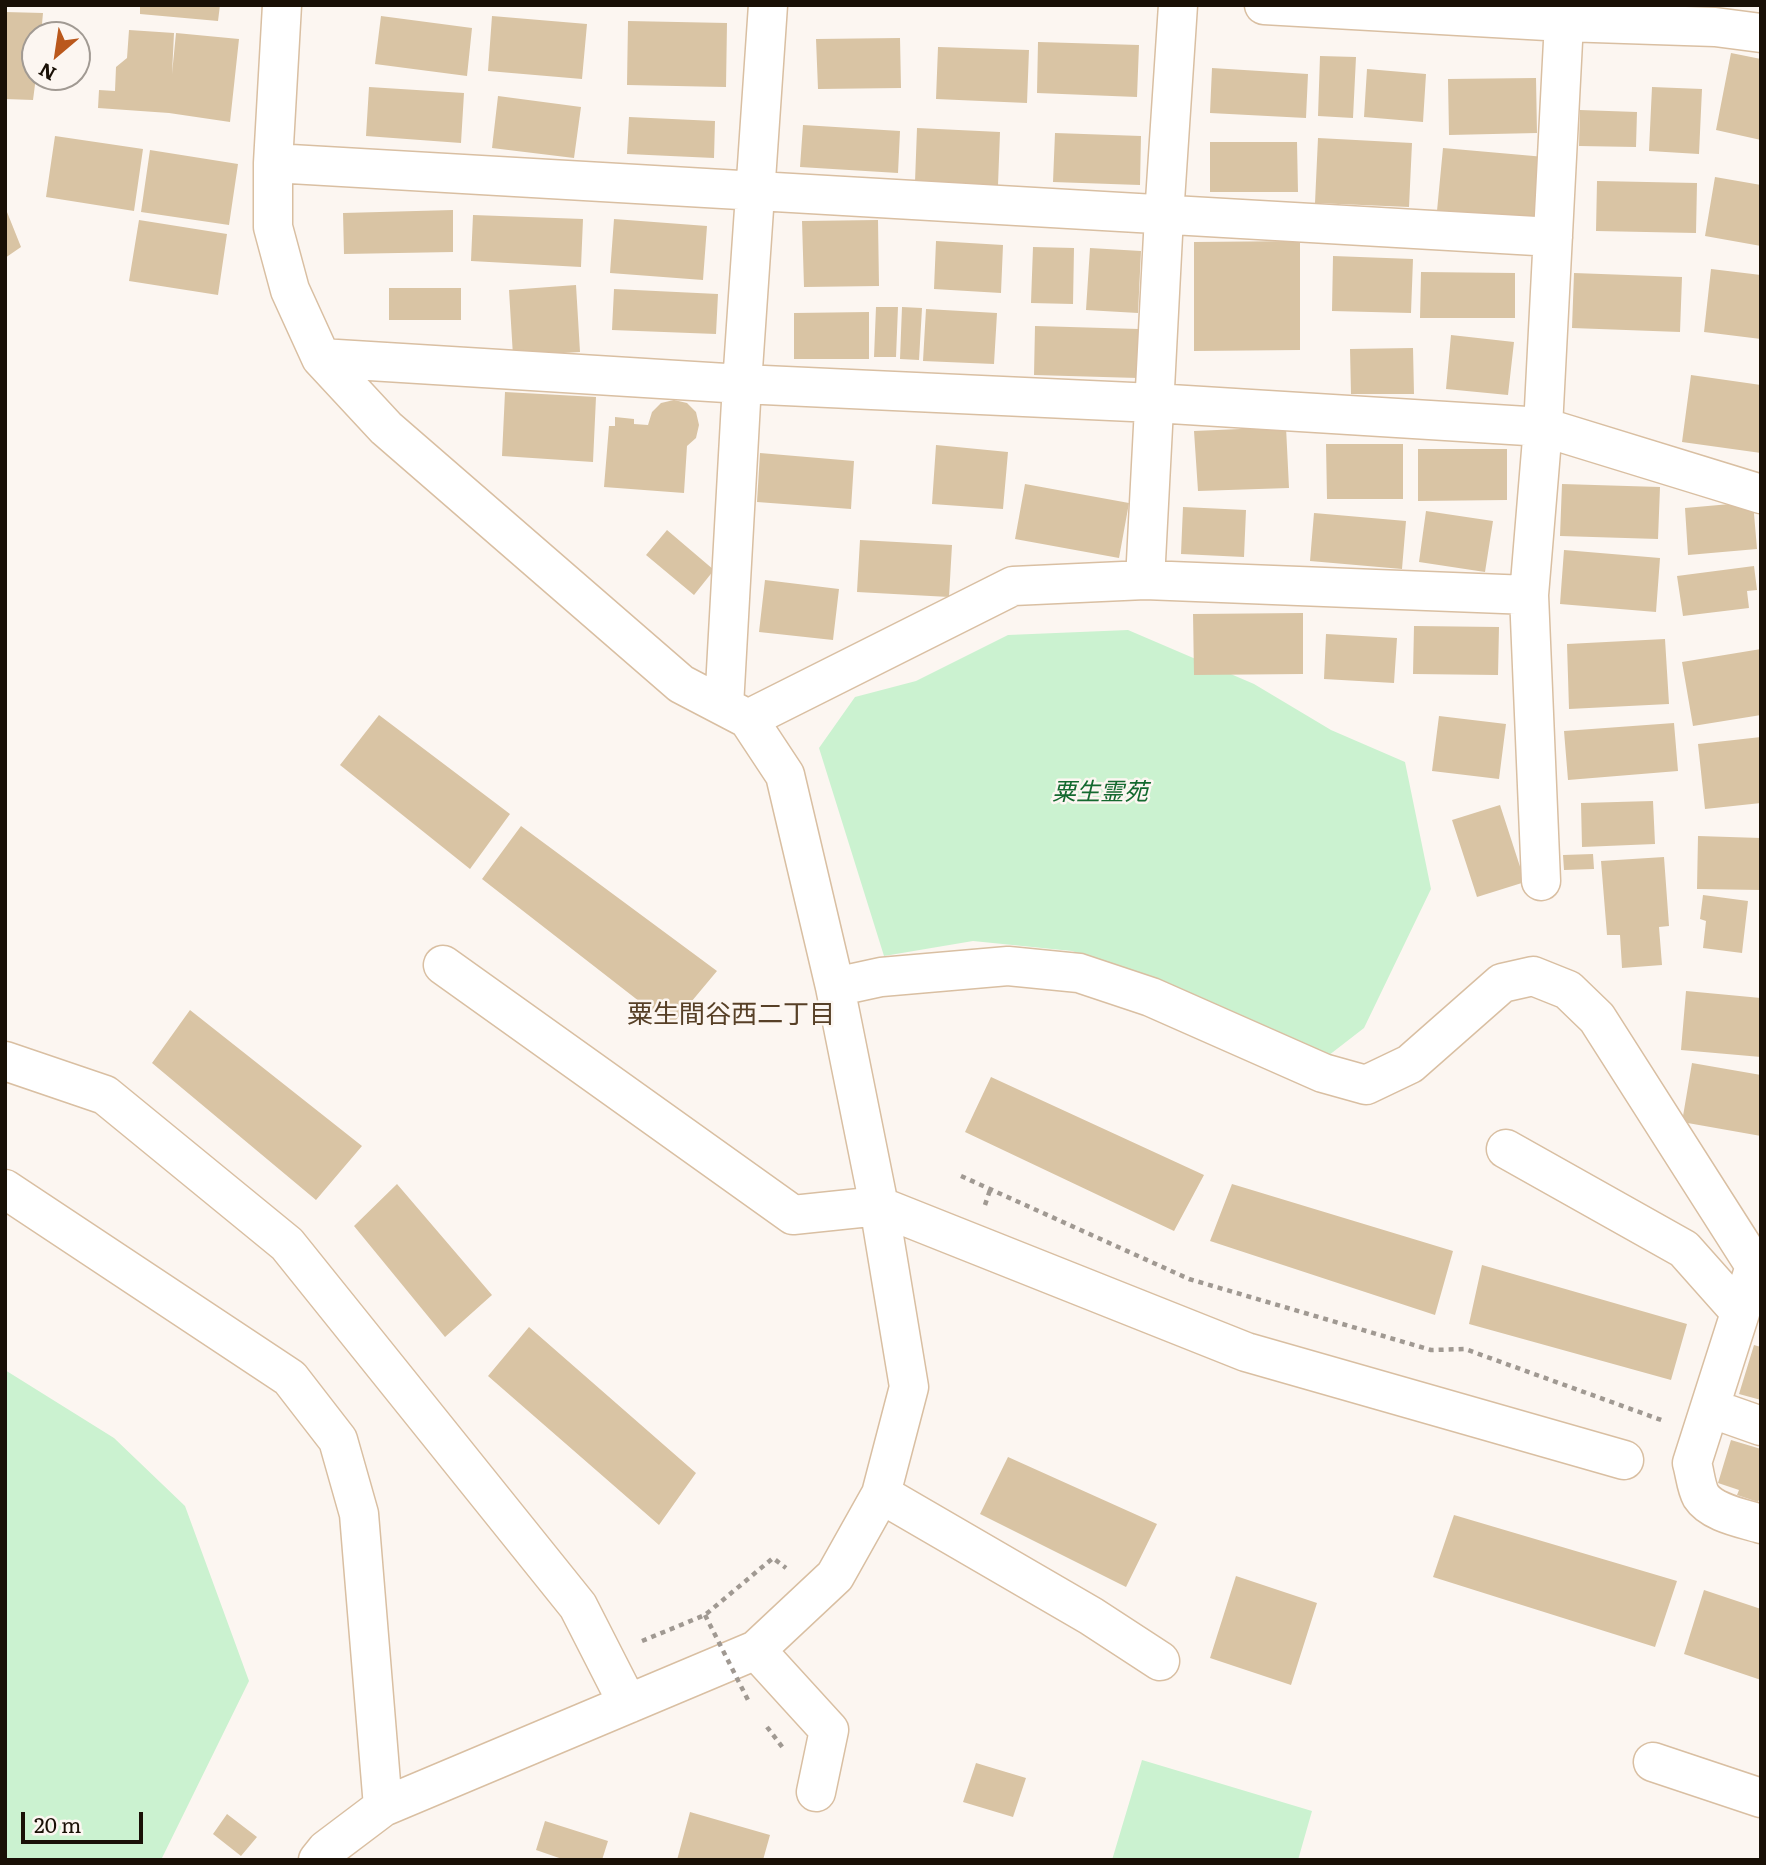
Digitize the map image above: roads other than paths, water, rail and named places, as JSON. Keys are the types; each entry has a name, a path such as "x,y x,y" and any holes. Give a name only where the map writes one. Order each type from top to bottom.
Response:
{"street":[{"path":"282,5 273,163 273,227 289,290 321,358 386,428 681,684 736,713 785,775 835,987 879,1206 909,1388 881,1494 835,1576 756,1650 383,1807 326,1850 318,1860"},
{"path":"736,713 742,384 768,5"},
{"path":"1145,580 1178,5"},
{"path":"1287,6 1492,12 1564,22 1715,16 1761,33"},
{"path":"1541,881 1529,595 1543,427 1564,22"},
{"path":"273,163 1553,237"},
{"path":"321,358 742,384 1154,403 1543,427 1761,494"},
{"path":"736,713 1013,586 1145,580 1529,595"},
{"path":"443,965 793,1215 879,1206 1246,1352 1623,1460"},
{"path":"835,987 881,977 1008,966 1079,973 1151,997 1323,1073 1366,1085 1410,1064 1502,984 1533,976 1568,990 1597,1018 1755,1266 1692,1463 1700,1495 1709,1504 1723,1512 1761,1524"},
{"path":"5,1061 105,1095 287,1244 578,1606 628,1704"},
{"path":"1506,1149 1684,1249 1740,1312"},
{"path":"5,1189 290,1378 338,1440 359,1514 383,1807"},
{"path":"1706,1421 1761,1426"},
{"path":"881,1494 1091,1616 1160,1661"},
{"path":"756,1650 829,1730 816,1792"},
{"path":"1653,1762 1761,1798"}],"district":[{"name":"粟生間谷西二丁目","path":"731,1015"}],"park label":[{"name":"粟生霊苑","path":"1100,793"}]}
